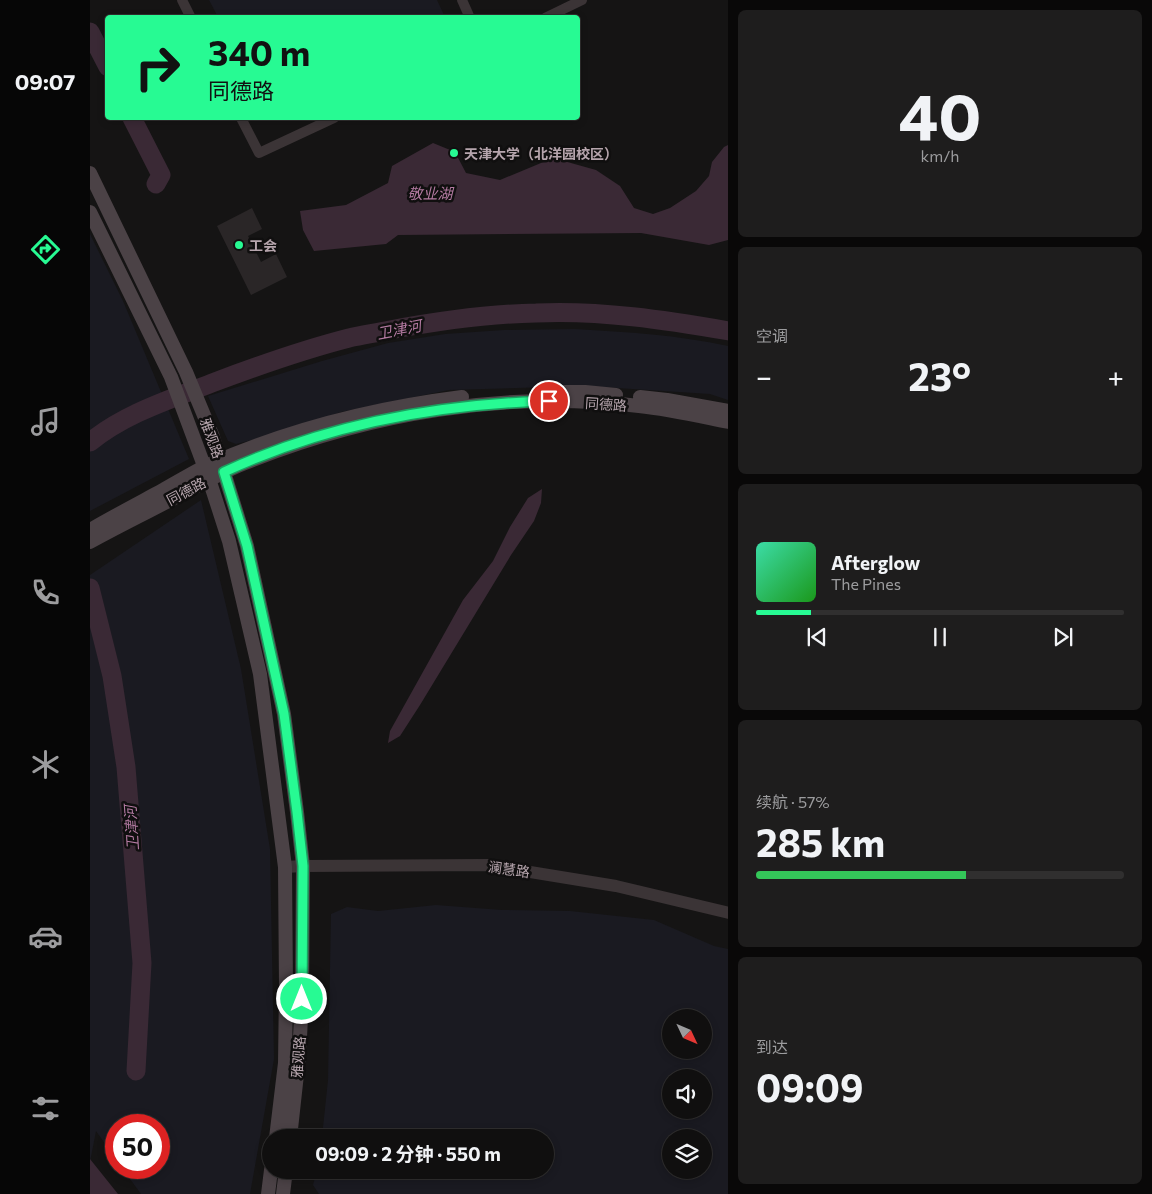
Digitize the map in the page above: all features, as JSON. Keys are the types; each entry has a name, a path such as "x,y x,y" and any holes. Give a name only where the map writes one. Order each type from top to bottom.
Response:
{"main road":[{"name":"雅观路","path":"90,173 186,372 213,437 247,546 284,714 303,866 300,1046 291,1129"},
{"name":"雅观路","path":"90,212 171,377 207,473 229,541 260,674 285,868 286,988 284,1063 277,1129"},
{"name":"同德路","path":"90,542 99,529 222,466 316,426 382,410 421,402 463,397 545,392 585,392 667,400 728,411"},
{"name":"同德路","path":"222,466 244,463 330,433 424,412 463,406 549,401 597,402 676,411 728,422"},
{"path":"268,1194 270,1179"},
{"path":"283,1194 285,1179"}],"street":[{"path":"182,0 190,15"},
{"path":"462,0 469,15"},
{"path":"551,15 582,0"},
{"path":"242,120 259,153 330,120"},
{"name":"澜慧路","path":"285,868 303,866 487,866 616,886 728,914"}],"shaded area":[{"path":"209,0 437,0 444,15 217,15"},
{"path":"90,234 123,301 189,459 90,511"},
{"path":"575,329 671,337 728,346 728,400 710,394 586,386 449,390 341,412 281,433 236,444 228,441 208,396 388,343 445,334 504,330"},
{"path":"201,500 241,669 270,849 274,1059 250,1194 141,1194 130,1179 170,1179 170,1114 105,1114 105,1144 96,1131 90,1162 90,575"},
{"path":"436,905 502,910 570,911 654,920 714,946 728,949 728,1194 319,1194 313,1185 315,1179 554,1179 554,1129 323,1129 328,1080 331,914 347,907 378,911"}],"water":[{"name":"敬业湖","path":"433,143 455,152 466,173 500,180 553,158 596,170 620,186 634,208 653,214 670,208 696,191 709,176 712,162 724,147 728,145 728,240 709,245 641,233 398,235 386,244 314,251 303,230 300,211 346,205 388,183 392,166"},
{"path":"542,489 541,503 534,521 511,555 400,736 388,743 390,731 463,600 493,561 510,527 528,498"},
{"path":"90,1159 118,1194 90,1194"}],"building":[{"name":"工会","path":"252,208 262,229 248,236 261,262 276,254 287,277 251,295 217,226"}],"waterway":[{"path":"90,32 105,61"},
{"path":"133,120 161,175 156,184"},
{"name":"卫津河","path":"90,442 118,423 148,408 246,370 331,343 408,327 481,316 560,312 609,314 728,331"},
{"name":"卫津河","path":"90,588 112,676 126,767 142,963 136,1071"}],"place":[{"name":"天津大学（北洋园校区）","path":"454,153"},
{"name":"工会","path":"239,245"}],"route":[{"path":"302,999 303,866 284,714 247,546 224,472 244,463 330,433 379,421 463,406 549,401"}]}
